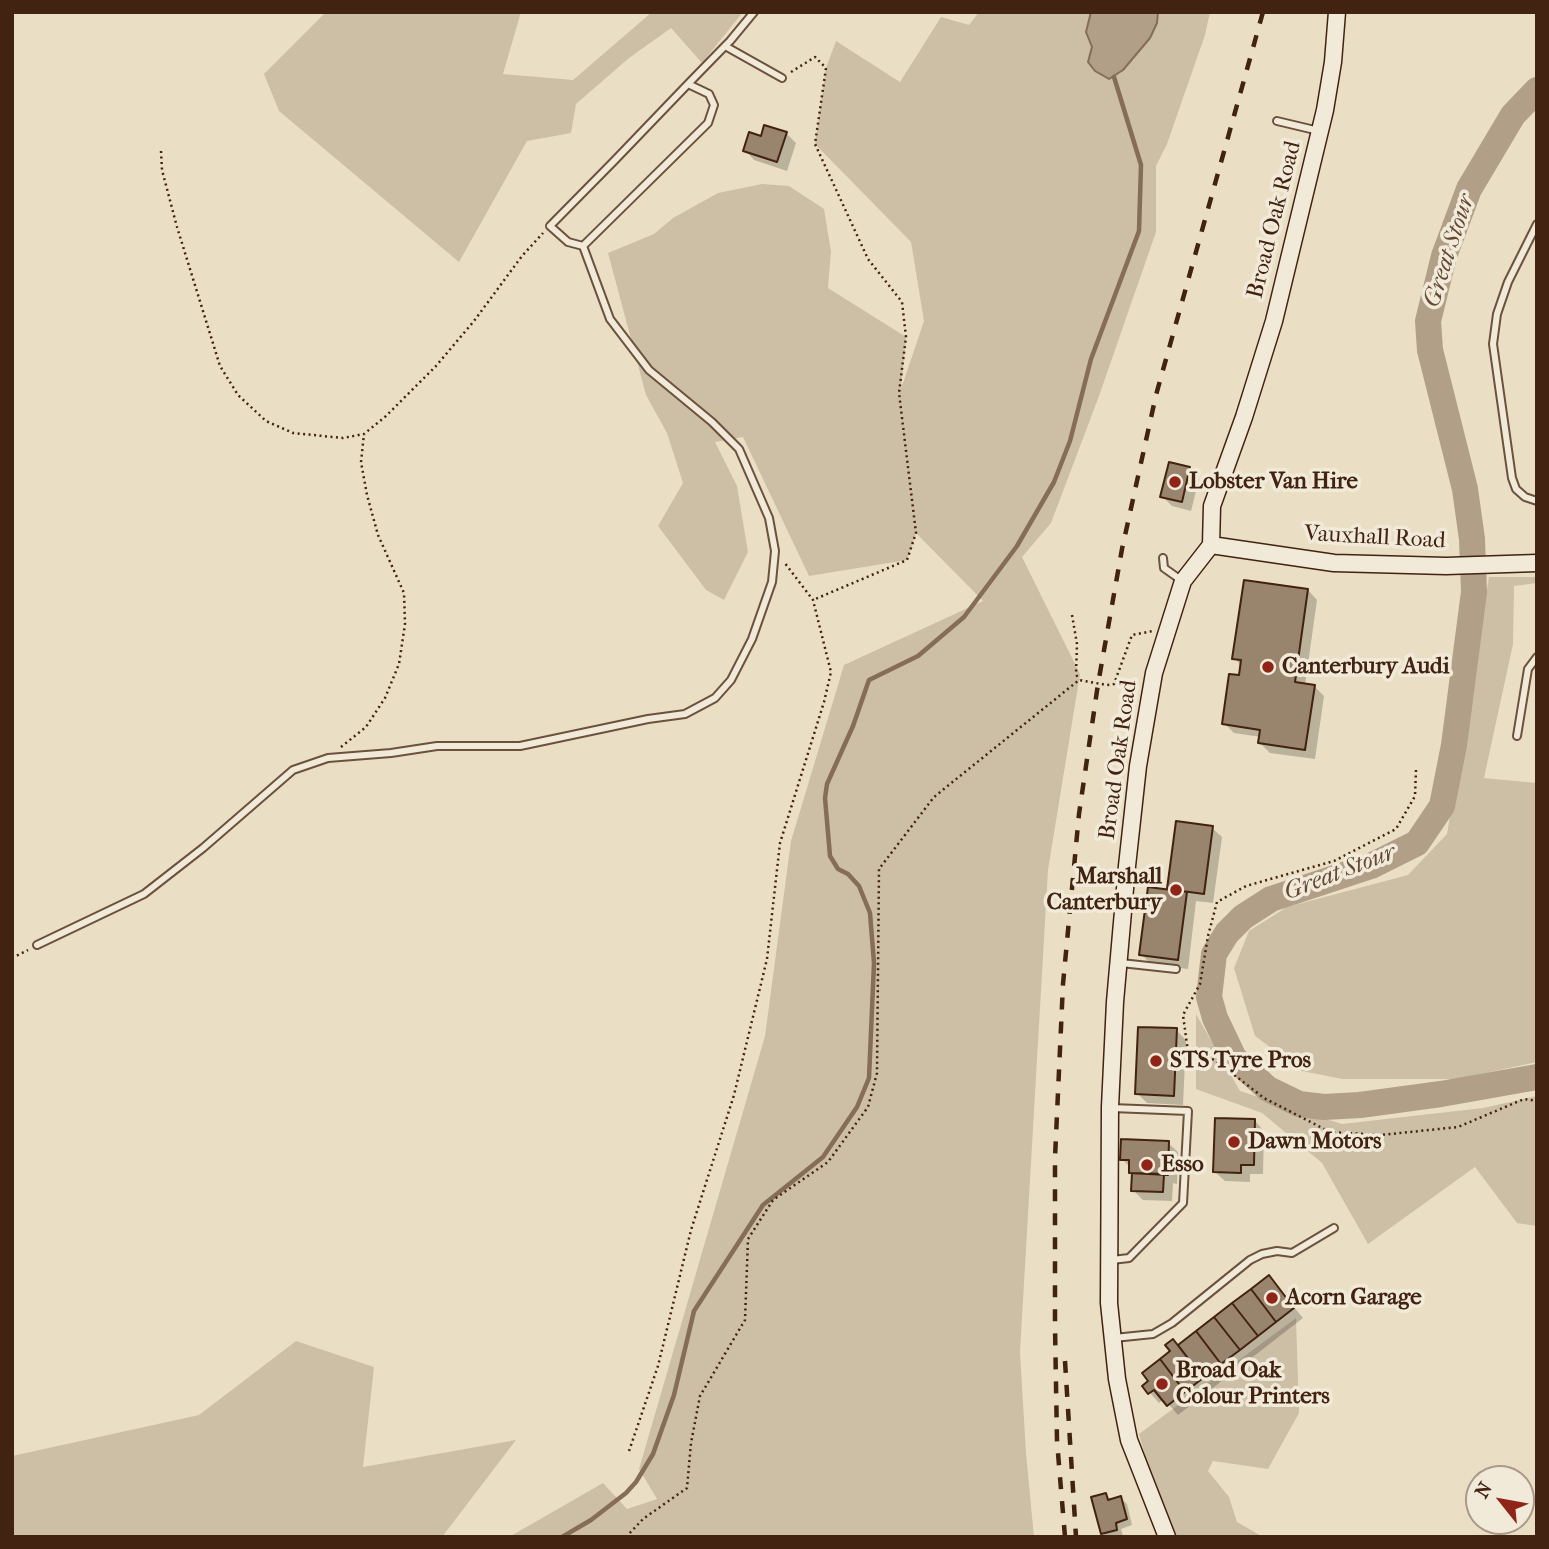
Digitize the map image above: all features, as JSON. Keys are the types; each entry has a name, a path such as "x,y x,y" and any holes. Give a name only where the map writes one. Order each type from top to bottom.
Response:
{"street":[{"name":"Broad Oak Road","path":"1167,1537 1129,1440 1116,1379 1112,1338 1110,1107 1126,866 1138,766 1154,673 1183,581 1211,545 1212,506 1274,321 1320,131 1333,62 1337,12"},
{"name":"Vauxhall Road","path":"1211,545 1334,563 1446,566 1537,563"}],"lane":[{"path":"583,246 568,242 550,226 725,46 754,12"},
{"path":"725,46 782,78"},
{"path":"583,246 708,123 714,105 709,94 688,84"},
{"path":"1277,121 1320,131"},
{"path":"1537,224 1534,235 1508,282 1497,314 1493,344 1511,478 1516,489 1525,497 1537,501"},
{"path":"37,945 144,894 203,848 293,770 328,758 391,754 438,746 520,746 648,719 685,714 715,698 731,680 751,639 772,582 775,551 769,518 739,449 712,422 649,370 610,319 583,246"},
{"path":"1163,558 1164,568 1183,581"},
{"path":"1517,736 1528,669 1537,657"},
{"path":"1119,962 1176,969"},
{"path":"1110,1107 1188,1111 1183,1203 1129,1258 1110,1260"},
{"path":"1112,1338 1153,1334 1172,1323 1250,1260 1277,1251 1292,1253 1334,1228"}],"path":[{"path":"782,78 815,57 826,68 816,144 868,259 902,302 906,337 900,393 916,533 907,560 813,600"},
{"path":"161,151 162,170 177,227 220,366 238,396 266,421 293,433 343,438 364,434 436,366 474,321 522,256 550,226"},
{"path":"328,758 366,727 385,698 399,664 405,624 404,593 377,535 367,495 361,461 364,434"},
{"path":"629,1451 658,1366 691,1230 734,1095 766,960 779,843 831,672 813,600 775,551"},
{"path":"1072,615 1077,643 1076,674 1079,680"},
{"path":"626,1537 643,1519 687,1488 691,1443 701,1396 745,1320 748,1239 773,1200 828,1163 868,1107 877,1073 879,869 934,797 1079,680 1114,684 1132,635 1167,628"},
{"path":"1416,770 1415,796 1395,829 1334,861 1258,882 1217,902 1200,984 1183,1015 1188,1052 1215,1060 1264,1098 1330,1132 1381,1135 1458,1127 1524,1099 1537,1101"},
{"path":"12,958 37,945"}],"shaded area":[{"path":"326,12 521,12 503,74 573,80 652,12 743,12 702,63 671,28 629,58 576,104 571,133 527,141 459,262 279,111 264,74"},
{"path":"979,12 1210,12 1205,35 1167,144 1156,166 1156,232 1051,523 1022,557 1080,674 1048,870 1020,1352 1034,1537 509,1537 603,1483 627,1509 657,1499 639,1469 765,1036 791,841 844,665 983,601 916,533 907,560 809,576 743,437 715,442 737,486 748,552 724,600 706,590 658,526 683,483 667,433 646,395 608,253 654,234 673,218 718,193 762,184 789,186 824,209 831,251 828,288 906,337 901,389 924,321 911,242 815,144 826,68 836,41 900,82 941,17 969,25"},
{"path":"1091,12 1158,12 1157,23 1150,38 1123,70 1109,79 1095,71 1088,62 1092,47 1086,32"},
{"path":"1489,577 1537,577 1537,583 1514,586 1513,644 1484,778 1537,783 1537,1062 1458,1079 1342,1079 1302,1071 1255,1036 1234,968 1249,931 1287,907 1408,875 1447,834"},
{"path":"1196,1014 1240,1091 1342,1124 1483,1108 1537,1096 1537,1226 1517,1223 1475,1167 1368,1244 1322,1163 1262,1113 1196,1089"},
{"path":"1296,1318 1299,1413 1268,1469 1213,1461 1208,1471 1229,1497 1237,1522 1263,1537 1167,1537 1139,1434"},
{"path":"296,1341 374,1367 363,1467 516,1440 442,1537 12,1537 12,1456 199,1415"}],"building":[{"path":"764,125 787,132 777,162 743,151 749,132 761,136"},
{"name":"Lobster Van Hire","path":"1169,462 1190,467 1182,502 1160,497"},
{"name":"Canterbury Audi","path":"1244,580 1308,589 1295,682 1315,685 1305,750 1258,743 1260,730 1222,724 1229,674 1239,675 1241,660 1232,659"},
{"path":"1176,821 1213,826 1204,894 1167,889"},
{"path":"1148,887 1187,892 1178,960 1139,955"},
{"name":"STS Tyre Pros","path":"1138,1027 1177,1028 1174,1096 1135,1094"},
{"name":"Dawn Motors","path":"1215,1118 1255,1119 1254,1165 1241,1165 1241,1173 1213,1172"},
{"path":"1121,1139 1169,1141 1168,1175 1129,1173 1129,1160 1120,1160"},
{"path":"1132,1173 1164,1174 1163,1192 1131,1191"},
{"name":"Acorn Garage","path":"1269,1275 1294,1308 1276,1322 1251,1289"},
{"path":"1251,1289 1276,1322 1258,1336 1232,1303"},
{"path":"1232,1303 1258,1336 1240,1350 1214,1317"},
{"path":"1214,1317 1240,1350 1221,1364 1196,1331"},
{"path":"1196,1331 1221,1364 1203,1378 1178,1345"},
{"path":"1173,1339 1203,1378 1185,1392 1160,1359 1170,1351 1165,1345"},
{"name":"Broad Oak Colour Printers","path":"1160,1359 1185,1392 1167,1406 1154,1390 1148,1394 1142,1386 1148,1381 1142,1373"},
{"path":"1106,1493 1108,1500 1121,1496 1127,1519 1116,1523 1117,1530 1101,1534 1091,1497"}],"waterway":[{"path":"562,1537 591,1520 636,1482 653,1454 674,1395 694,1311 763,1205 823,1157 857,1107 869,1078 874,963 870,913 859,886 848,874 838,869 830,856 825,798 827,784 853,726 869,680 918,656 964,617 1017,546 1054,482 1070,441 1091,359 1139,231 1141,165 1114,77"},
{"name":"Great Stour","path":"1537,90 1513,115 1469,189 1444,256 1428,321 1430,350 1465,489 1472,539 1474,592 1454,745 1442,806 1417,843 1371,866 1271,899 1243,917 1227,933 1214,954 1209,997 1215,1018 1234,1058 1268,1089 1299,1104 1324,1107 1360,1105 1537,1077"}],"railway":[{"path":"1065,1537 1057,1441 1055,1158 1063,984 1079,814 1122,549 1156,395 1263,12"},
{"path":"1065,1361 1076,1537"}],"place":[{"name":"Lobster Van Hire","path":"1175,482"},
{"name":"Canterbury Audi","path":"1268,667"},
{"name":"Marshall Canterbury","path":"1176,890"},
{"name":"STS Tyre Pros","path":"1156,1061"},
{"name":"Dawn Motors","path":"1234,1142"},
{"name":"Esso","path":"1147,1165"},
{"name":"Acorn Garage","path":"1272,1298"},
{"name":"Broad Oak Colour Printers","path":"1162,1384"}]}
